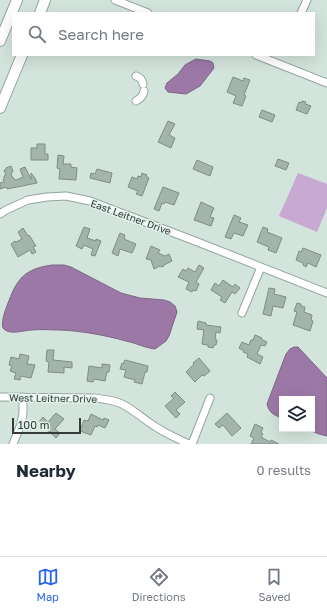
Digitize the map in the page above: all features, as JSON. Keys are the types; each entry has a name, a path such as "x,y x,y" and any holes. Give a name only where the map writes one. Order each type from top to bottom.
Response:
{"highway":[{"path":"12,12 17,0"},
{"path":"40,12 46,0"},
{"path":"0,41 12,12"},
{"path":"0,108 22,56"}],"street":[{"path":"115,0 145,12"},
{"path":"301,12 307,0"},
{"path":"259,56 327,83"},
{"path":"275,62 278,56"},
{"path":"136,76 142,80 143,87 143,94 136,101"},
{"name":"East Leitner Drive","path":"0,214 28,200 46,197 66,196 91,202 327,293"},
{"path":"242,313 261,267"},
{"name":"West Leitner Drive","path":"0,397 94,398 108,400 133,410 166,433 190,444 210,398"},
{"path":"13,444 21,424 23,397"}],"shaded area":[{"path":"196,59 210,61 213,63 214,68 200,86 186,94 168,92 165,88 167,83 178,74 185,65"},
{"path":"298,173 327,184 327,208 317,232 279,216"},
{"path":"64,265 71,267 121,293 140,298 170,302 175,306 177,312 166,341 155,349 110,337 76,331 29,330 9,332 3,328 2,325 7,305 19,281 23,276 31,271 40,267"},
{"path":"298,347 327,378 327,436 314,432 315,396 279,396 279,417 269,410 267,404 286,354 290,349"}],"building":[{"path":"233,77 243,81 244,78 250,80 244,95 246,96 242,106 233,103 236,96 227,92"},
{"path":"302,101 311,106 307,114 296,110 299,102 301,103"},
{"path":"262,110 275,115 272,122 259,117"},
{"path":"168,121 175,124 169,135 175,138 171,148 158,142"},
{"path":"37,144 45,144 45,154 48,154 48,160 31,160 31,148 37,148"},
{"path":"58,155 64,156 63,164 71,164 71,167 77,168 76,180 59,179 60,169 57,168"},
{"path":"278,159 289,163 286,170 275,166"},
{"path":"197,160 213,167 210,176 193,169"},
{"path":"11,166 13,171 11,174 16,180 23,177 20,169 25,167 31,179 31,173 37,183 0,189 0,183 4,182 4,176 6,175 4,170"},
{"path":"97,169 112,173 110,183 90,178 91,173 95,174"},
{"path":"142,173 147,175 146,176 149,178 142,196 136,194 138,191 128,187 132,177 137,179 138,176 141,177"},
{"path":"163,187 179,193 174,205 165,202 164,204 162,203 159,211 154,209"},
{"path":"201,202 214,208 210,217 214,218 211,226 194,220"},
{"path":"234,215 241,218 239,222 248,225 243,236 234,233 231,239 225,237"},
{"path":"84,227 90,229 87,238 101,241 95,256 91,255 93,249 84,245 82,249 76,246"},
{"path":"263,227 268,229 267,232 282,238 276,253 268,250 269,247 257,242"},
{"path":"23,228 36,246 33,247 36,252 32,254 30,250 18,257 11,244 22,239 18,232"},
{"path":"120,233 125,235 124,239 136,244 132,253 120,249 118,256 112,253"},
{"path":"151,246 160,250 158,253 165,256 169,254 172,261 163,267 160,266 154,269 151,260 146,259"},
{"path":"303,248 321,255 316,267 308,263 306,267 303,263 296,260 299,251 301,252"},
{"path":"199,265 204,268 196,282 199,284 196,291 193,290 192,292 186,289 189,282 178,277 183,269 186,271 188,268 195,272"},
{"path":"223,280 233,287 235,284 240,288 235,294 232,292 225,303 220,300 222,297 211,290 215,283 219,286"},
{"path":"269,288 275,289 274,294 286,297 283,308 273,306 271,316 263,314"},
{"path":"297,303 305,307 304,312 312,315 311,320 313,321 310,331 293,325 297,312 294,311"},
{"path":"198,321 206,323 206,325 221,327 220,333 216,332 215,340 217,340 216,345 214,345 213,348 202,344 204,330 197,329"},
{"path":"255,335 267,342 265,346 261,345 257,354 263,357 260,364 247,357 248,354 239,348 242,342 249,345"},
{"path":"47,350 54,350 53,360 72,362 72,368 64,367 64,373 48,372 49,362 46,361"},
{"path":"20,354 29,356 27,364 35,365 31,378 21,376 20,380 14,379 16,373 10,371 12,366 9,365 11,357 19,359"},
{"path":"199,358 210,371 204,376 202,375 195,382 186,372"},
{"path":"125,360 148,366 142,384 124,377 126,370 120,369"},
{"path":"102,364 110,365 105,381 94,379 93,382 87,381 89,366 102,368"},
{"path":"175,392 185,402 176,410 180,414 176,418 165,406 174,398 171,396"},
{"path":"56,413 64,419 55,429 60,433 56,438 39,422 43,417 48,422"},
{"path":"227,413 241,428 232,436 223,425 219,428 215,424"},
{"path":"91,414 103,420 104,418 109,420 105,428 98,425 97,427 95,426 91,435 80,431 84,420 88,421"},
{"path":"255,424 263,428 261,432 263,434 261,437 270,442 271,440 279,444 251,444 254,438 250,436"}]}
